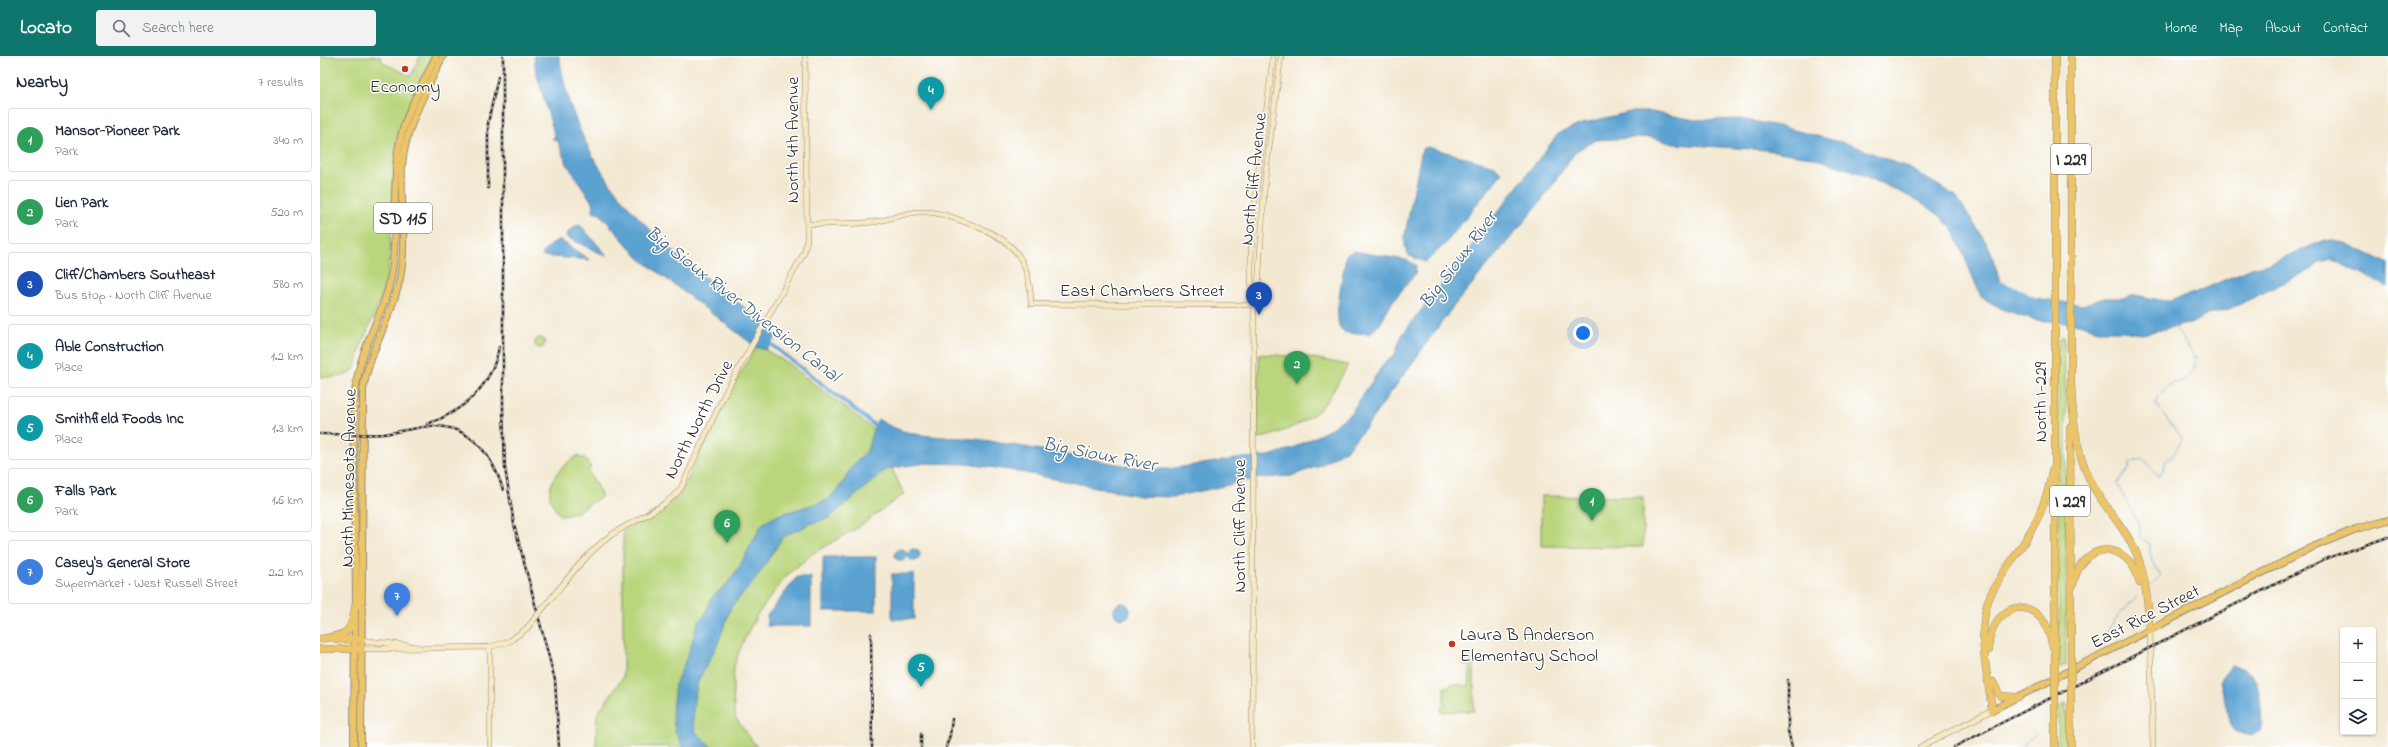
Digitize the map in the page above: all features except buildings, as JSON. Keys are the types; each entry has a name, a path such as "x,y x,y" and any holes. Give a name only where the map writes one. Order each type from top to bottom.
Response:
{"highway":[{"name":"North I-229","path":"2055,56 2055,747"},
{"name":"I 229","path":"2071,56 2071,383"},
{"path":"2071,383 2074,433 2081,461 2095,490 2128,538 2137,556 2143,578 2150,630"},
{"name":"North I-229","path":"2071,383 2071,620"},
{"path":"1994,709 1983,638 1985,612 1992,593 2033,528 2045,502 2053,466 2055,427"},
{"path":"2071,620 2074,579 2081,565 2094,553 2110,550 2122,554 2136,570 2140,584 2145,616 2150,630"},
{"path":"320,639 337,636 348,632 352,623 356,603"},
{"path":"1994,709 1993,682 1988,647 1990,633 1997,618 2011,610 2029,610 2039,616 2050,634 2055,660"},
{"name":"I 229","path":"2071,620 2071,747"},
{"path":"320,639 358,640"},
{"path":"320,649 358,649"},
{"path":"1993,682 2000,696 2018,697"}],"main road":[{"name":"North Minnesota Avenue","path":"358,640 356,603 354,427 356,381 364,350 385,302 391,276 399,143 407,118 436,56"},
{"name":"North Minnesota Avenue","path":"361,747 358,640 363,390 371,358 391,309 401,273 403,248 402,165 406,140 416,112 443,56"},
{"name":"North 4th Avenue","path":"805,56 807,224"},
{"name":"North Cliff Avenue","path":"1251,747 1254,305 1251,288 1255,201 1273,56"},
{"name":"North Cliff Avenue","path":"1254,305 1258,288 1264,179 1281,56"},
{"name":"East Chambers Street","path":"807,224 873,222 921,212 944,215 984,229 1009,243 1019,254 1028,273 1031,304 1254,305"},
{"name":"North North Drive","path":"422,648 490,647 510,641 527,628 580,564 602,543 670,500 678,491 724,394 804,253 807,224"},
{"name":"East Rice Street","path":"1920,747 2312,547 2350,532 2388,520"},
{"path":"2150,630 2153,747"},
{"path":"358,640 422,648"},
{"path":"490,647 490,747"},
{"path":"358,649 404,650 422,648"},
{"name":"North Minnesota Avenue","path":"354,747 358,649"}],"green space":[{"path":"320,56 380,56 383,63 411,76 420,56 433,56 404,116 398,136 394,168 389,263 382,295 361,346 355,368 347,375 331,377 320,377"},
{"path":"2062,336 2064,336 2066,404 2066,665 2059,668 2058,340 2061,339"},
{"path":"538,338 542,338 545,343 542,348 538,348 535,345 535,341"},
{"path":"756,347 764,349 787,363 873,429 904,494 857,528 812,554 786,576 757,615 742,644 734,666 733,694 735,717 757,747 596,747 597,714 623,677 623,532 680,495 734,384"},
{"path":"1259,354 1307,357 1348,365 1326,402 1312,416 1285,430 1257,439"},
{"path":"579,455 581,459 584,457 591,468 588,470 602,496 574,514 561,516 554,508 550,499 552,482 563,466"},
{"path":"1541,496 1643,497 1643,547 1541,546"},
{"path":"1465,656 1469,656 1472,661 1469,666 1465,666 1462,663 1462,659"},
{"path":"1474,656 1474,711 1441,712 1441,707 1444,707 1444,687 1450,687 1451,684 1469,686 1471,657"},
{"path":"2066,704 2066,747 2058,747 2058,708"}],"water":[{"path":"534,56 559,56 572,110 590,151 609,181 631,209 655,234 709,281 767,324 774,322 771,328 776,337 766,350 756,347 639,258 600,214 593,212 594,205 567,164 557,140 552,139 555,137 536,72"},
{"path":"1630,112 1652,112 1695,120 1741,119 1778,126 1852,145 1909,168 1956,196 1989,247 2000,281 2020,296 2083,305 2104,298 2126,298 2135,295 2166,301 2197,292 2254,267 2268,264 2325,240 2345,243 2388,263 2388,287 2331,259 2321,262 2310,270 2228,310 2209,314 2192,323 2142,334 2123,331 2102,331 2079,324 2036,320 2004,310 1981,297 1954,231 1939,215 1921,202 1857,172 1811,157 1766,150 1674,144 1650,137 1596,140 1576,151 1542,200 1452,308 1366,427 1347,449 1321,465 1291,476 1260,478 1174,497 1140,496 1010,470 966,464 926,463 887,469 829,518 810,524 783,537 753,583 731,607 717,646 698,681 694,700 693,721 696,732 712,747 683,747 675,731 672,711 675,685 690,649 698,622 704,616 712,597 727,584 739,567 762,524 778,515 828,500 844,481 852,466 867,451 873,429 878,419 890,426 916,434 984,440 1146,469 1168,469 1242,458 1269,456 1293,448 1327,431 1350,414 1385,362 1394,356 1402,335 1559,133 1584,123"},
{"path":"1428,147 1495,166 1502,173 1445,244 1426,262 1409,256 1405,246 1405,234 1422,149"},
{"path":"577,225 581,226 606,256 566,237 567,233"},
{"path":"557,240 560,240 590,260 542,256 544,251"},
{"path":"1353,251 1406,260 1416,265 1415,274 1393,301 1380,324 1370,334 1353,334 1343,331 1339,326 1339,295 1346,255"},
{"path":"899,549 903,549 907,555 903,561 899,561 895,557 895,553"},
{"path":"912,549 916,549 920,555 916,561 912,561 908,557 908,553"},
{"path":"823,557 876,557 876,611 823,611"},
{"path":"892,574 914,574 914,619 892,619"},
{"path":"797,577 811,577 811,626 767,626 767,616"},
{"path":"1122,603 1128,605 1130,611 1128,617 1122,619 1116,617 1114,611 1116,605"},
{"path":"2231,666 2248,671 2257,683 2261,726 2260,730 2252,736 2236,732 2230,724 2220,680"}],"waterway":[{"name":"Big Sioux River","path":"2004,286 2035,301"},
{"path":"2150,586 2161,575 2152,561 2150,544 2140,537 2140,527 2117,484 2129,469 2130,462 2137,460 2145,461 2158,476 2163,470 2166,461 2173,455 2182,439 2156,404 2163,390 2169,385 2183,381 2194,370 2196,358 2177,331 2175,325"},
{"name":"Big Sioux River Diversion Canal","path":"767,341 878,428"},
{"path":"2102,646 2105,635 2114,621 2137,596"},
{"path":"2021,747 2036,734"}],"railway":[{"path":"503,56 503,409 505,468 514,524 555,680 559,747"},
{"path":"488,188 488,123 498,77"},
{"path":"427,424 440,419 464,405 474,396 490,374 499,347"},
{"path":"320,434 384,434 420,427 446,427 469,437 478,445 493,466 499,477 503,490"},
{"path":"1954,747 2325,559 2388,537"},
{"path":"871,634 872,747"},
{"path":"1788,680 1788,731 1792,747"},
{"path":"946,747 950,735 952,719"},
{"path":"921,734 921,747"}],"place":[{"name":"Economy","path":"405,69"},
{"name":"Able Construction","path":"931,110"},
{"name":"Cliff/Chambers Southeast","path":"1259,315"},
{"name":"Lien Park","path":"1297,384"},
{"name":"Mansor-Pioneer Park","path":"1592,521"},
{"name":"Falls Park","path":"727,543"},
{"name":"Casey's General Store","path":"397,616"},
{"name":"Laura B Anderson Elementary School","path":"1452,644"},
{"name":"Smithfield Foods Inc","path":"921,687"}]}
